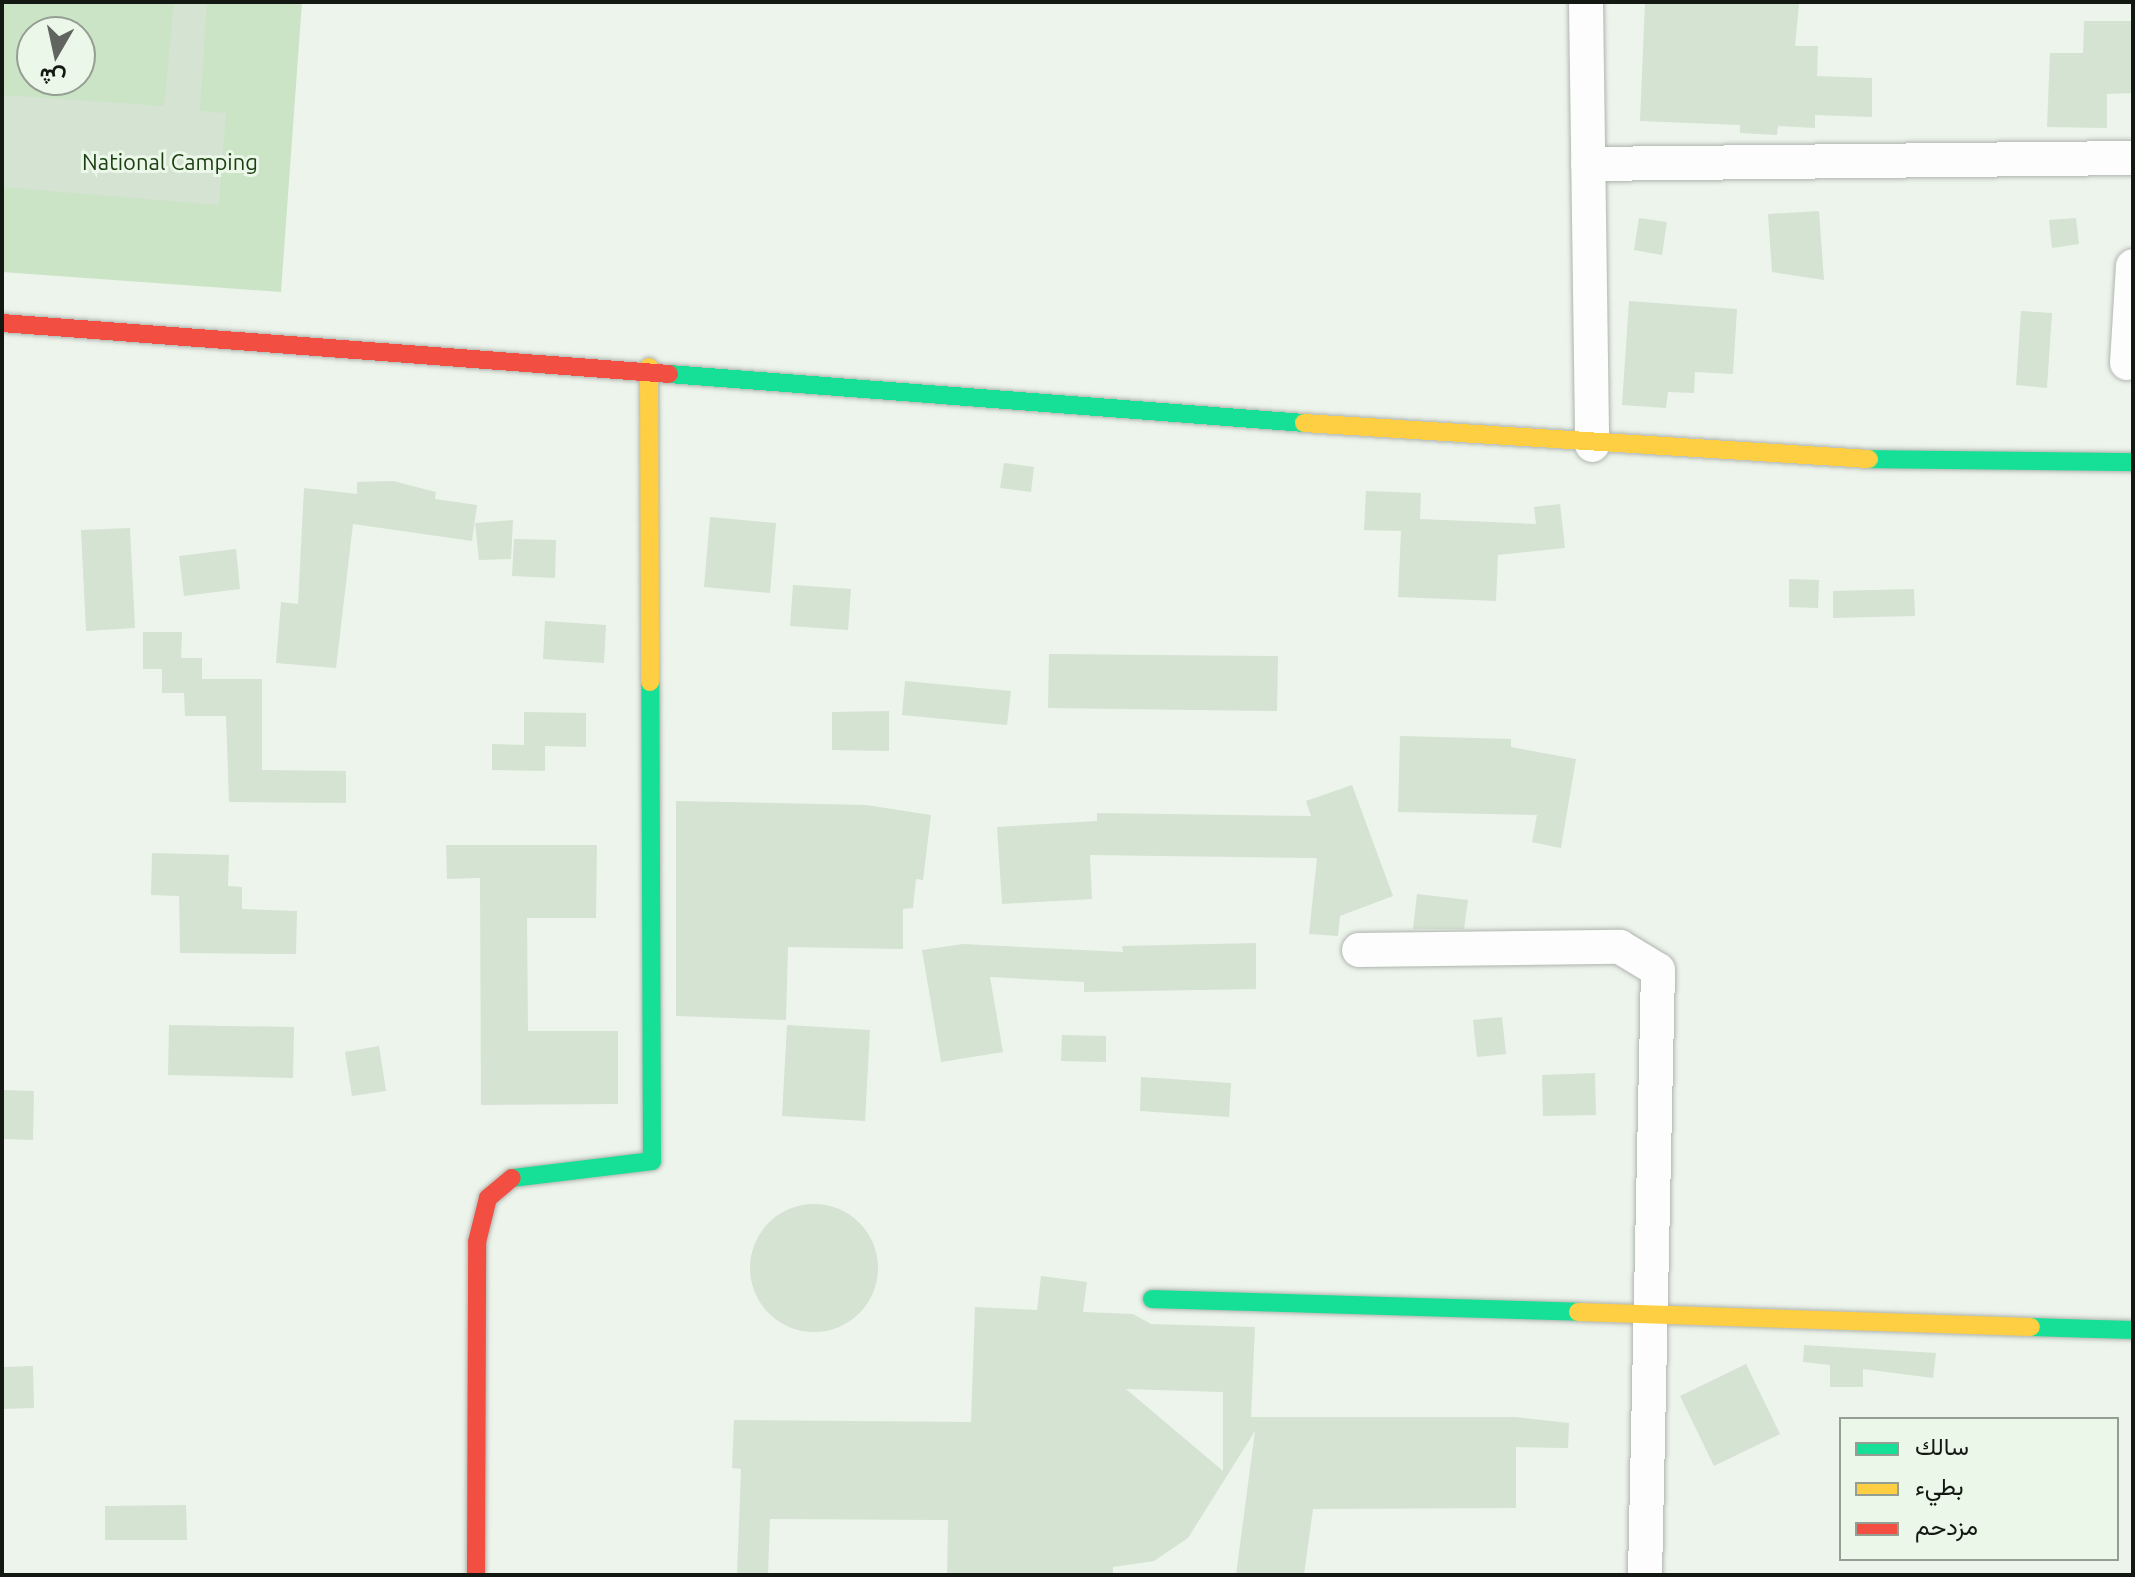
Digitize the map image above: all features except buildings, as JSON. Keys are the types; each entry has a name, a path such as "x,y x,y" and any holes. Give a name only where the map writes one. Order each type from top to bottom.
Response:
{"street":[{"path":"1586,2 1592,445"},
{"path":"1588,164 2133,158"},
{"path":"2127,363 2133,266"},
{"path":"2,323 649,367 1592,445 1802,458 2133,462"},
{"path":"476,1575 477,1242 488,1198 515,1176 652,1161 649,367"},
{"path":"1359,950 1620,947 1658,970 1656,1310 1645,1575"},
{"path":"1152,1299 1656,1310 2133,1330"}],"green space":[{"name":"National Camping","path":"2,2 302,2 281,292 2,272"}],"traffic: fast":[{"path":"669,374 1304,423"},
{"path":"1869,459 2133,462"},
{"path":"512,1178 652,1161 650,682"},
{"path":"1152,1299 1578,1312"},
{"path":"2031,1327 2133,1330"}],"traffic: slow":[{"path":"649,367 650,682"},
{"path":"1304,423 1869,459"},
{"path":"1578,1312 2031,1327"}],"traffic: jam":[{"path":"2,323 669,374"},
{"path":"476,1575 477,1242 488,1198 512,1178"}]}
